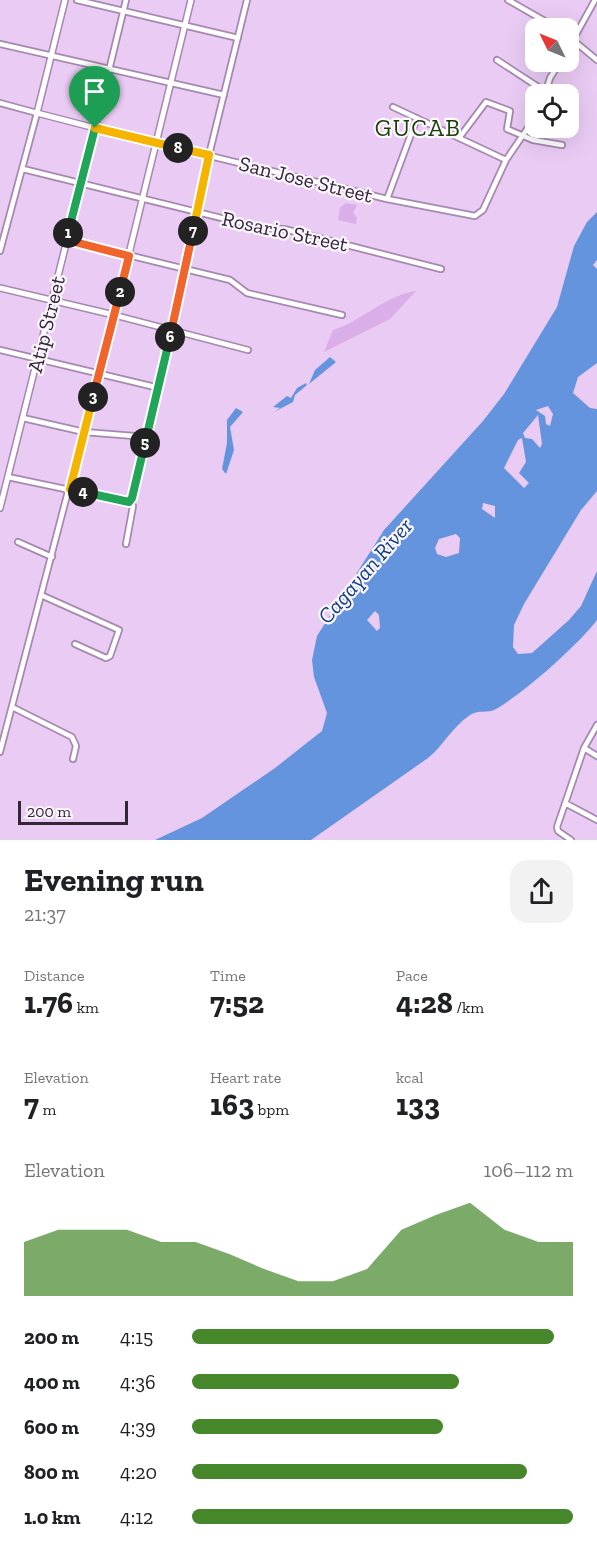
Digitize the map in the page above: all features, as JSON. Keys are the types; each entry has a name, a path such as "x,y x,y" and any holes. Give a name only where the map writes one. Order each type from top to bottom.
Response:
{"main road":[{"path":"37,113 65,0"},
{"path":"0,288 114,315 190,0"},
{"name":"San Jose Street","path":"37,113 95,128"},
{"name":"Atip Street","path":"0,508 95,128"}],"street":[{"path":"77,0 237,38"},
{"name":"Atip Street","path":"95,128 126,0"},
{"path":"128,502 132,498 159,388 209,155 247,0"},
{"path":"507,0 539,18"},
{"path":"579,31 595,1"},
{"path":"0,44 224,95"},
{"path":"579,44 596,56"},
{"path":"497,60 532,84"},
{"path":"459,138 486,102 510,110 506,127 523,137 562,145"},
{"name":"San Jose Street","path":"0,103 37,113"},
{"path":"393,107 506,160 525,134"},
{"path":"0,251 37,113"},
{"path":"387,199 417,118"},
{"name":"San Jose Street","path":"95,128 387,199 475,216 483,210 506,160"},
{"name":"Rosario Street","path":"23,169 267,229 294,231 441,269"},
{"path":"0,225 7,227"},
{"path":"67,240 230,280 247,292 342,315"},
{"path":"0,752 114,315 172,328 248,350"},
{"path":"0,350 98,376 159,388"},
{"path":"23,418 84,432 147,437"},
{"path":"8,477 128,502 133,506 126,544"},
{"path":"18,542 52,557"},
{"path":"41,595 119,630 110,656 106,658 75,644"},
{"path":"12,707 72,737 76,746 73,759"},
{"path":"572,840 557,828 584,748 597,725"},
{"path":"584,748 597,756"},
{"path":"565,803 597,820"}],"shaded area":[{"path":"346,203 357,205 353,213 357,217 356,224 338,220 340,208"},
{"path":"416,291 390,319 324,352 333,330 394,298"}],"water":[{"name":"Cagayan River","path":"597,212 597,260 593,265 597,269 597,363 578,377 573,393 590,408 597,409 597,491 581,510 524,604 514,625 513,647 518,654 532,653 569,620 581,606 597,571 597,620 564,655 508,702 496,709 470,715 428,758 311,840 155,840 202,818 275,768 322,731 327,713 314,677 312,660 317,636 384,530 483,421 504,394 557,307 574,246 587,222","holes":["548,406 553,414 550,426 546,424 545,416 536,410","538,415 542,444 540,448 532,439 525,438 523,433","522,438 526,462 519,473 529,483 524,488 504,468 518,440","483,503 495,506 495,518 482,509","456,534 460,538 459,553 446,557 437,554 435,548 439,539","375,611 379,615 380,628 377,631 367,620"]},
{"path":"330,357 336,362 309,384 315,370"},
{"path":"306,383 307,385 295,395 293,402 274,412 280,408 273,407 287,396 291,398 297,388"},
{"path":"236,408 243,412 230,427 234,450 226,474 222,469 227,443 227,420"}],"district":[{"name":"GUCAB","path":"418,127"}],"route":[{"path":"95,128 209,155 159,388 132,498 127,502 70,489 129,256 67,240 95,128"}]}
